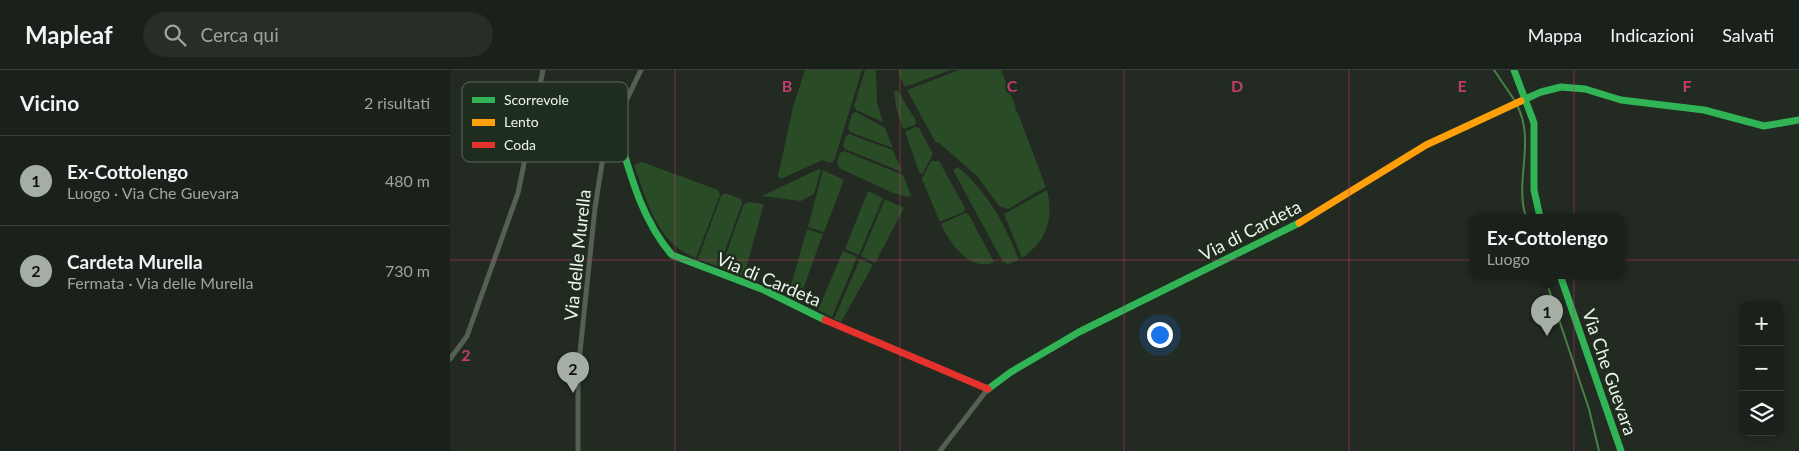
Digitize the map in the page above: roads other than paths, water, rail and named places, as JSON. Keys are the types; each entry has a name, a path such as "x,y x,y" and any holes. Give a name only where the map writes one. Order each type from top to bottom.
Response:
{"street":[{"name":"Via delle Murella","path":"628,96 641,70"},
{"path":"1514,70 1519,101 1535,127 1534,190 1539,214"},
{"name":"Via di Cardeta","path":"940,451 988,390 1057,344 1304,220 1410,154 1519,101 1553,89 1576,87 1621,100 1704,110 1764,126 1799,120"},
{"name":"Via di Cardeta","path":"628,161 644,207 662,244 672,255 756,287 851,332 897,349 988,390"},
{"path":"450,359 467,336 518,193 524,162"},
{"name":"Via delle Murella","path":"578,451 577,387 595,208 602,162"},
{"name":"Via Che Guevara","path":"1561,279 1613,422 1621,451"}],"waterway":[{"path":"1494,70 1515,101"},
{"path":"1517,105 1525,133 1522,190 1525,214"},
{"path":"1545,279 1589,409 1599,451"}],"place":[{"name":"Ex-Cottolengo","path":"1547,336"},
{"name":"Cardeta Murella","path":"573,393"}]}
